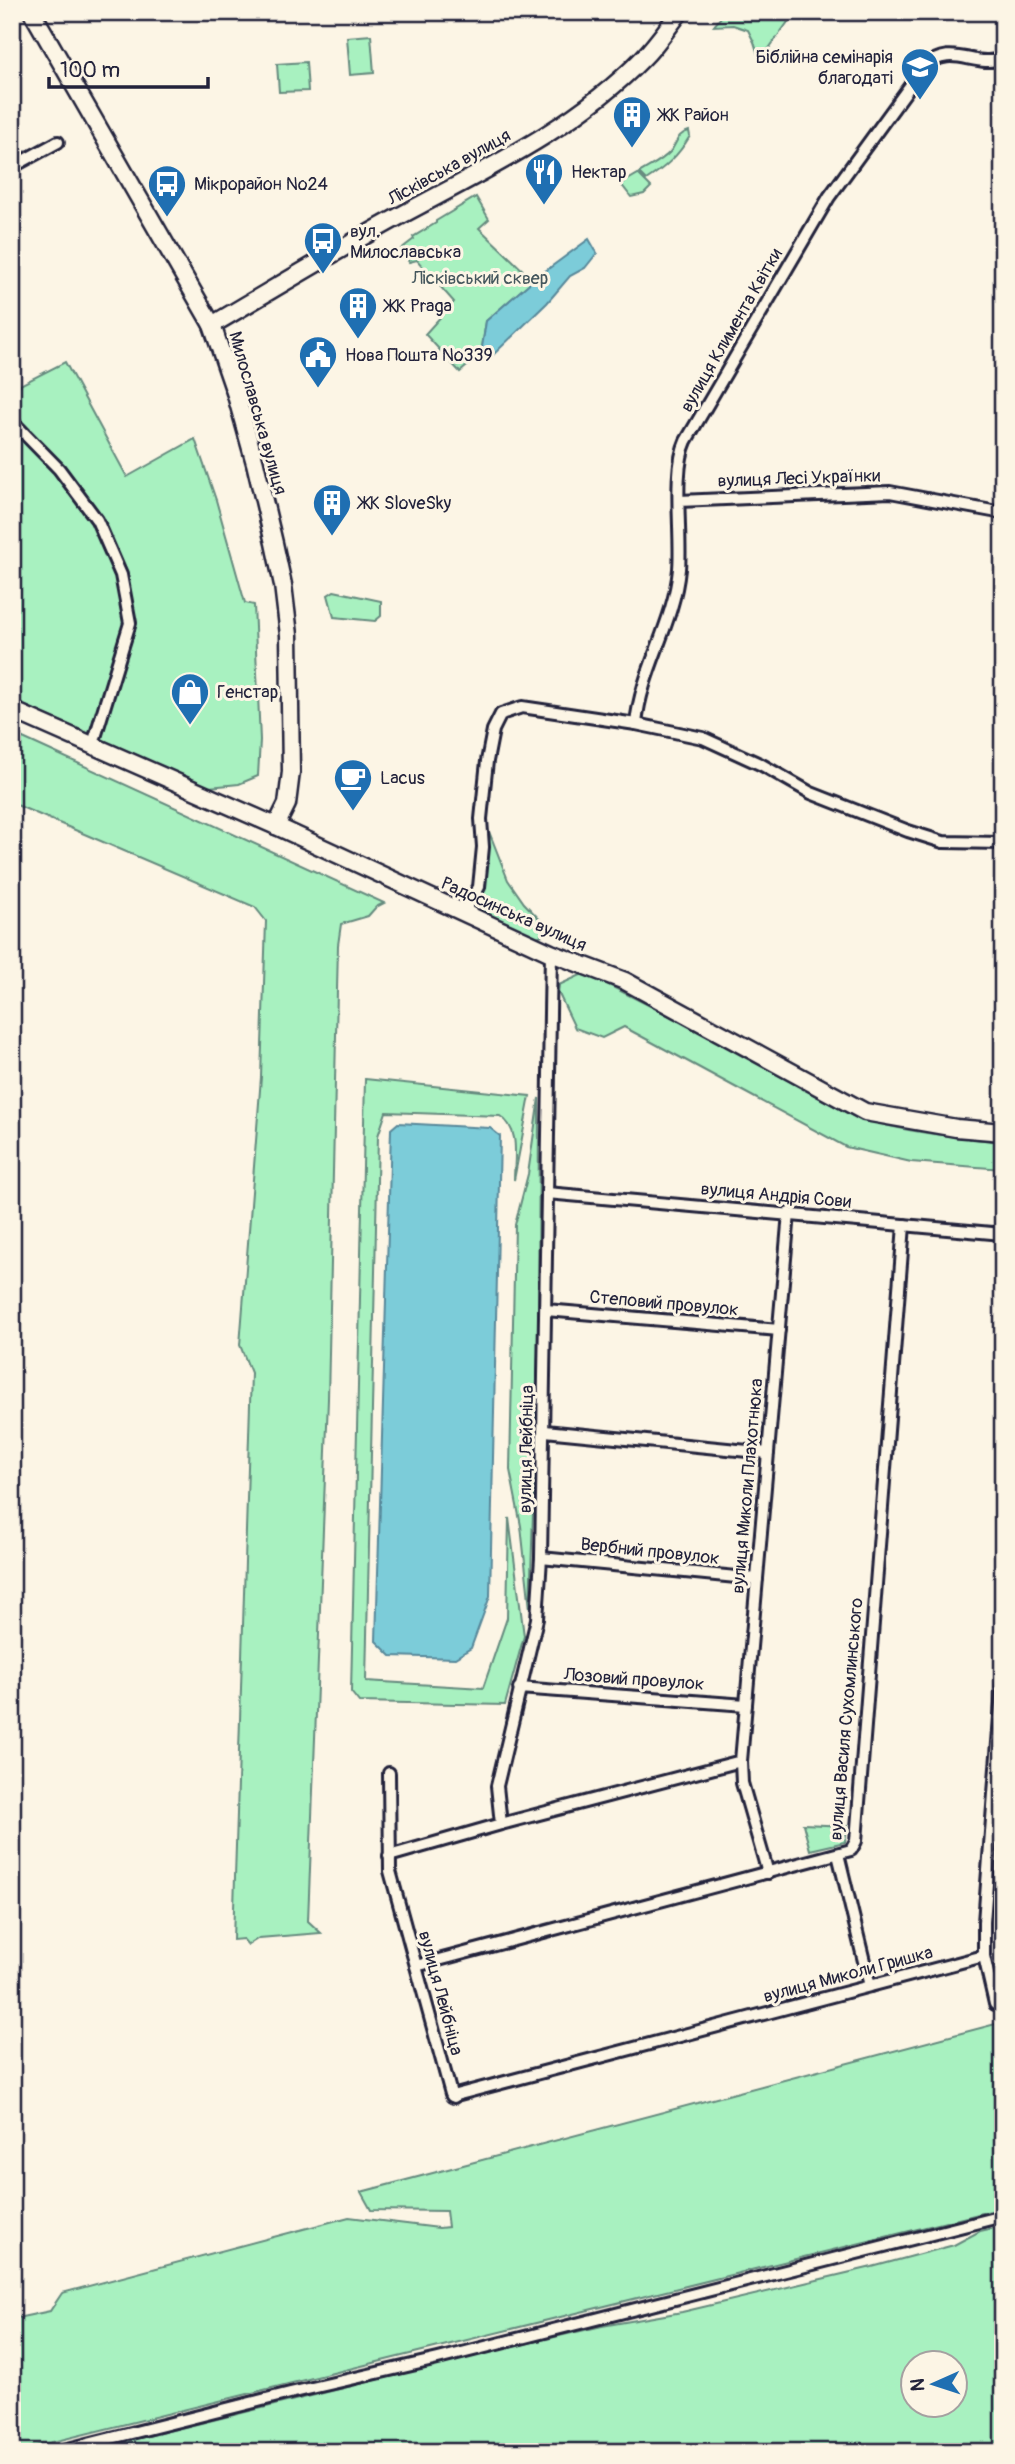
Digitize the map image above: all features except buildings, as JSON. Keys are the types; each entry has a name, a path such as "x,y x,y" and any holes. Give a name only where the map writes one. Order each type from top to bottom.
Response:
{"street":[{"name":"Милославська вулиця","path":"32,12 212,325 236,394 283,585 289,635 291,772 286,804 276,826"},
{"name":"Лісківська вулиця","path":"212,325 400,216 465,183 562,124 612,86 644,57 680,12"},
{"name":"вулиця Климента Квітки","path":"636,724 642,689 669,618 676,589 679,568 679,468 686,441 829,197 923,68 934,58 945,55 988,60 1003,58"},
{"path":"12,167 58,142"},
{"path":"12,421 59,469 97,520 121,575 130,623 93,744"},
{"name":"вулиця Лесі Українки","path":"680,501 890,492 1003,513"},
{"path":"463,913 479,887 486,761 494,730 501,714 522,707 636,724 703,738 762,765 811,793 908,831 943,842 1003,843"},
{"name":"Радосинська вулиця","path":"12,709 276,826 551,953 625,981 864,1112 956,1128 1003,1132"},
{"name":"вулиця Лейбніца","path":"501,1824 497,1786 537,1619 541,1558 551,953"},
{"name":"вулиця Андрія Сови","path":"547,1192 1003,1234"},
{"name":"вулиця Миколи Плахотнюка","path":"768,1873 742,1783 741,1761 789,1213"},
{"name":"вулиця Василя Сухомлинського","path":"416,1966 852,1850 856,1841 904,1225"},
{"name":"Степовий провулок","path":"546,1310 779,1330"},
{"path":"545,1431 768,1454"},
{"name":"Вербний провулок","path":"541,1558 757,1579"},
{"path":"995,2004 984,1956 984,1922 1003,1678"},
{"name":"Лозовий провулок","path":"519,1688 746,1704"},
{"path":"389,1856 741,1761"},
{"name":"вулиця Лейбніца","path":"389,1773 390,1871 454,2097"},
{"path":"838,1854 870,1986"},
{"name":"вулиця Миколи Гришка","path":"454,2097 984,1956"},
{"path":"56,2452 438,2359 1003,2216"}],"green space":[{"path":"725,12 795,12 760,61 748,30 733,25 714,26"},
{"path":"371,35 374,73 350,75 347,37"},
{"path":"306,62 308,91 279,92 277,64"},
{"path":"689,131 690,136 666,166 646,180 639,173 667,155 679,137"},
{"path":"638,174 651,187 644,194 631,197 621,184"},
{"name":"Лісківський сквер","path":"476,197 489,219 479,228 533,280 486,321 481,354 460,372 425,334 454,302 417,260 409,262 401,249 436,221"},
{"path":"65,362 127,477 195,439 216,500 245,603 254,605 260,740 258,776 239,784 209,787 12,700 12,389"},
{"path":"334,591 381,601 381,616 375,621 334,617 328,595"},
{"path":"12,733 384,903 368,916 341,924 338,945 328,1399 308,1921 321,1933 259,1938 248,1945 243,1939 233,1940 251,1373 240,1345 261,1077 266,921 255,907 12,803"},
{"path":"490,834 508,880 524,903 545,925 542,935 535,938 482,910"},
{"path":"585,973 682,1022 853,1116 909,1130 1003,1142 1003,1169 911,1162 846,1147 624,1027 602,1038 575,1028 558,992 559,985"},
{"path":"365,1079 530,1096 514,1180 514,1136 507,1122 500,1116 386,1112 378,1136 366,1681 483,1688 507,1618 509,1518 524,1636 505,1705 359,1702 351,1692"},
{"path":"539,1098 538,1351 530,1609 521,1526 510,1470 515,1225 528,1174"},
{"path":"803,1824 847,1826 845,1842 810,1850"},
{"path":"1003,2022 1003,2208 12,2452 12,2319 50,2311 62,2293 349,2217 448,2227 446,2211 371,2210 361,2192"},
{"path":"1003,2226 1003,2452 83,2452 490,2352 602,2326 682,2312 954,2245 980,2231"}],"water":[{"path":"589,239 597,253 585,268 570,276 547,303 492,356 481,354 486,321 533,280"},
{"path":"398,1123 490,1128 500,1136 490,1596 471,1648 455,1658 391,1656 376,1641 391,1129"}],"place":[{"name":"Біблійна семінарія благодаті","path":"920,101"},
{"name":"ЖК Район","path":"632,149"},
{"name":"Нектар","path":"544,206"},
{"name":"Мікрорайон №24","path":"167,218"},
{"name":"вул. Милославська","path":"323,275"},
{"name":"ЖК Praga","path":"358,340"},
{"name":"Нова Пошта №339","path":"318,389"},
{"name":"ЖК SloveSky","path":"332,537"},
{"name":"Генстар","path":"190,726"},
{"name":"Lacus","path":"353,812"}]}
